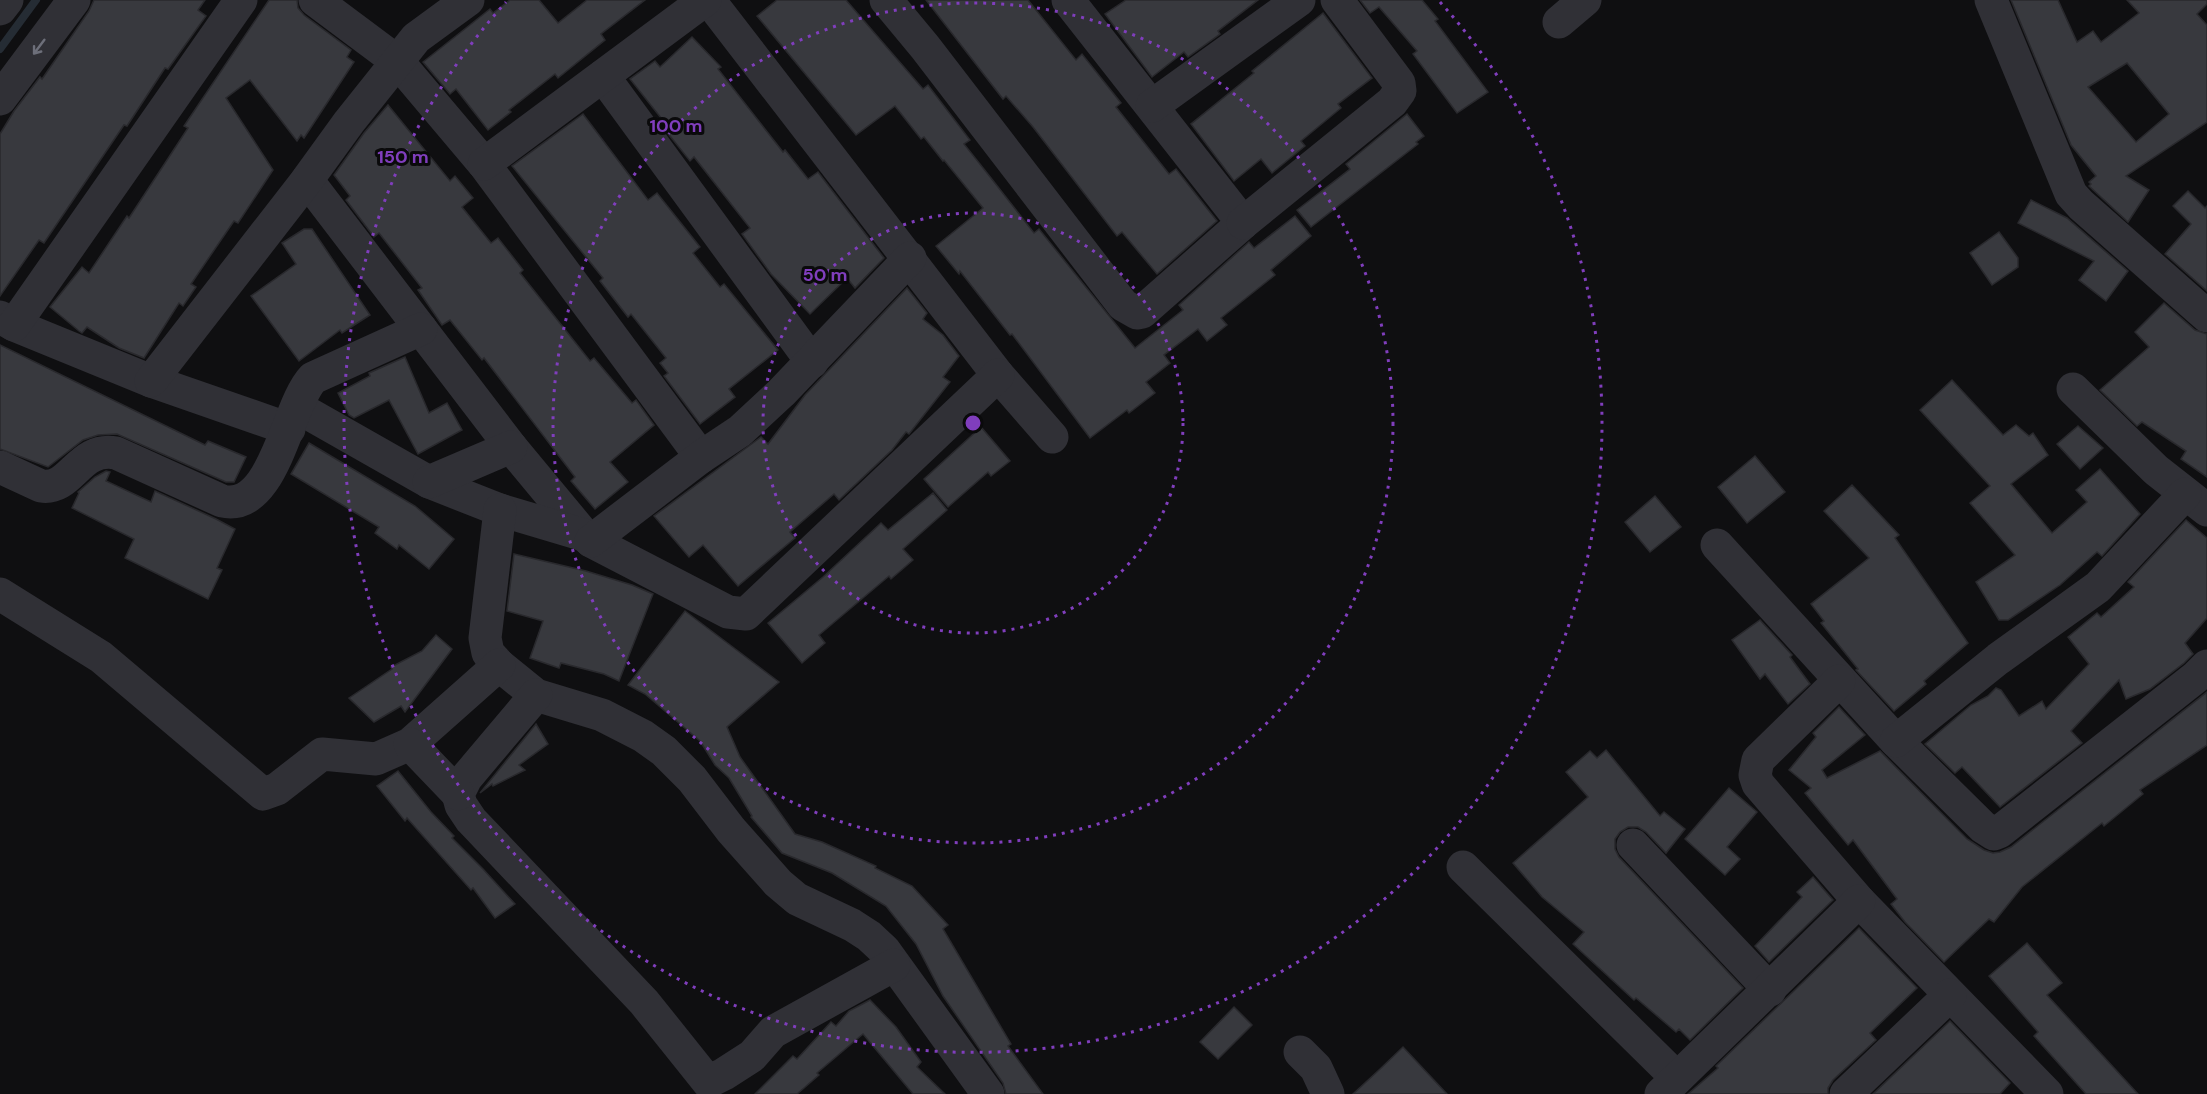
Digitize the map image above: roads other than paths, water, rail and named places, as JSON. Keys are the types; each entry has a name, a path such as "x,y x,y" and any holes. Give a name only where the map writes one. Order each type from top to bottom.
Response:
{"street":[{"path":"0,9 7,0"},
{"path":"0,99 74,0"},
{"path":"241,0 7,321 151,381 293,418 429,482 500,510 587,538 717,608 746,614 998,375"},
{"path":"315,0 407,50 483,165 701,457"},
{"path":"151,381 307,180 349,122 407,50 440,0"},
{"path":"407,50 468,0"},
{"path":"483,165 707,0 910,258 998,375 1052,437"},
{"path":"886,0 1128,309 1137,313 1142,312 1243,223 1392,102 1400,91 1399,83 1337,0"},
{"path":"1152,106 1299,0"},
{"path":"1559,22 1586,0"},
{"path":"1991,0 2071,194 2207,316"},
{"path":"1071,1 1243,223"},
{"path":"603,76 812,362"},
{"path":"307,180 511,447 587,538"},
{"path":"587,538 740,431 812,362 910,258"},
{"path":"0,467 47,487 55,485 93,454 116,453 222,501 238,503 251,495 262,482 306,385 313,378 421,329"},
{"path":"1896,741 1998,659 2086,598 2196,502 2156,470 2073,388"},
{"path":"429,482 511,447"},
{"path":"500,510 485,638 488,653 498,665 536,695 603,715 644,736 664,751 692,779 731,830 778,883 797,898 852,925 884,950 988,1094"},
{"path":"1718,545 1839,681 1896,741 1983,827 1994,834 2187,685 2207,666"},
{"path":"0,594 101,657 263,794 277,789 322,754 376,759 410,744 498,665"},
{"path":"1839,681 1758,760 1755,775 1758,784 1859,901 2047,1094"},
{"path":"458,794 466,778 536,695"},
{"path":"410,744 458,794 461,805 471,820 644,1002 708,1082 752,1056 773,1032 894,965"},
{"path":"1633,844 1770,990"},
{"path":"1463,867 1669,1086 1859,901"},
{"path":"1846,1094 1950,995"},
{"path":"1300,1052 1316,1068 1329,1094"}],"waterway":[{"path":"0,49 36,0"}]}
